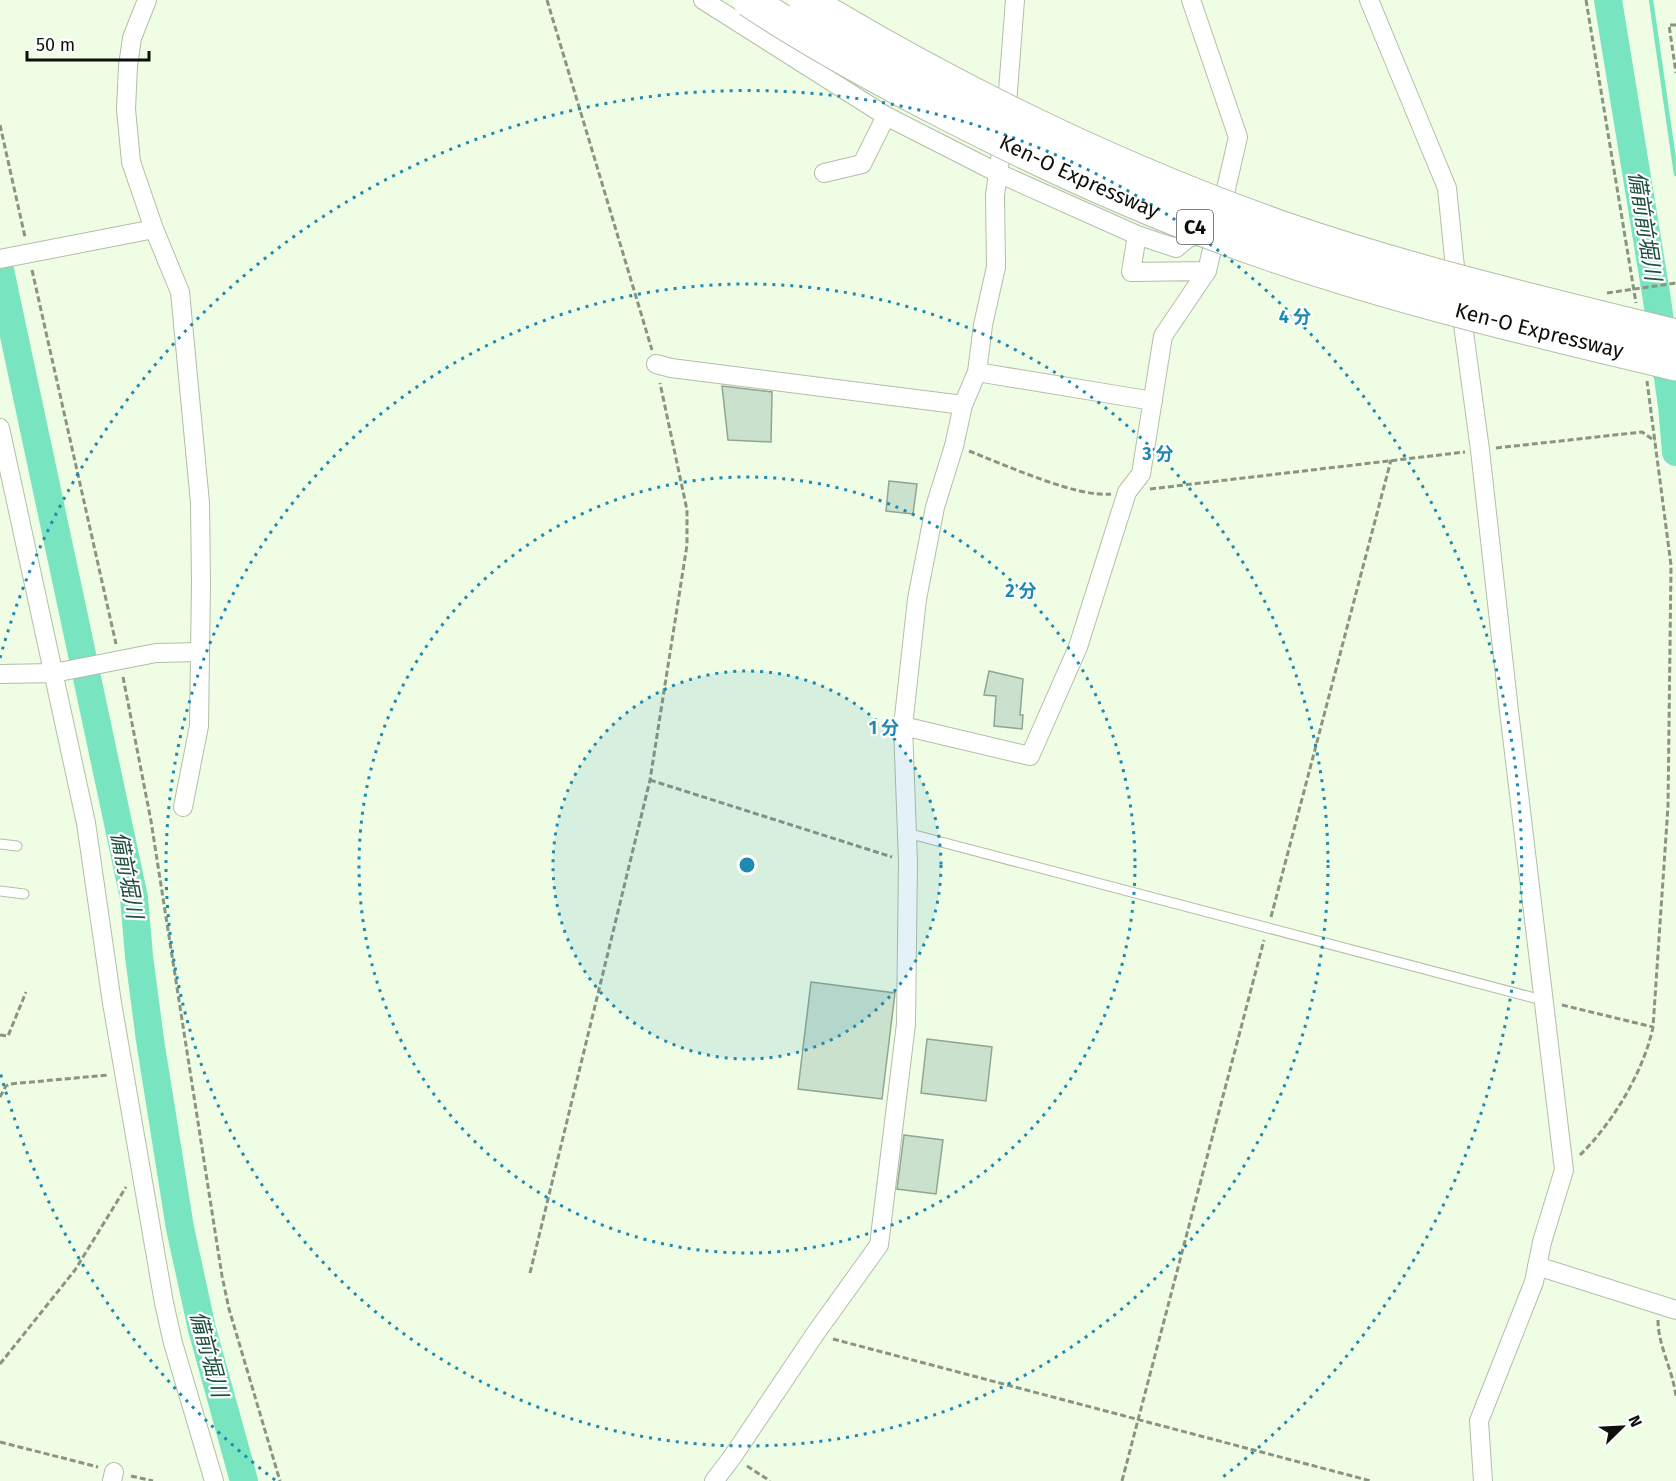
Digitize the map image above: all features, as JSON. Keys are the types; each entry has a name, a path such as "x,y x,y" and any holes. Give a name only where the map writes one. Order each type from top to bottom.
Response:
{"highway":[{"name":"Ken-O Expressway","path":"749,0 882,80 976,129 1087,182 1184,224 1275,256 1661,369"},
{"name":"Ken-O Expressway","path":"805,0 886,49 987,103 1099,155 1195,195 1285,229 1393,263 1489,290 1676,336"}],"street":[{"path":"147,0 132,38 126,109 131,162 154,229 180,292 200,503 199,726 183,807"},
{"path":"703,0 882,113 998,173 1137,235 1176,248 1188,238 1216,231"},
{"path":"714,1481 879,1245 906,1024 908,862 903,726 916,599 935,507 954,446 963,405 977,372 982,325 996,267 995,195 1006,117 1015,0"},
{"path":"903,726 1030,756 1078,647 1128,492 1141,474 1163,336 1207,271 1238,137 1191,0"},
{"path":"1369,0 1447,188 1564,1170 1542,1242 1534,1282 1479,1421 1483,1481"},
{"path":"824,173 862,164 882,113 876,75 855,31 852,19 855,13"},
{"path":"0,259 154,229"},
{"path":"1137,235 1131,272 1207,271"},
{"path":"656,364 671,368 963,405"},
{"path":"977,372 1153,401"},
{"path":"0,428 86,823 126,1085 164,1303 173,1343 214,1481"},
{"path":"0,674 54,673 156,653 200,652"},
{"path":"1537,1266 1666,1306"}],"lane":[{"path":"907,833 1542,1000"},
{"path":"0,844 17,846"},
{"path":"0,891 24,894"}],"path":[{"path":"530,1273 650,780 687,545 687,510 656,364 547,0"},
{"path":"1586,0 1637,308"},
{"path":"1676,25 1669,24 1676,73"},
{"path":"0,125 120,659 151,821 222,1276 229,1309 280,1481"},
{"path":"1602,294 1676,283"},
{"path":"1564,1170 1596,1139 1621,1103 1650,1043 1653,1027 1668,806 1671,566 1655,441 1661,369"},
{"path":"954,446 1043,479 1098,495 1642,432 1655,441"},
{"path":"1122,1481 1391,460"},
{"path":"650,780 908,862"},
{"path":"0,1035 8,1036 26,992"},
{"path":"1542,1000 1653,1027"},
{"path":"0,1097 6,1086 40,1081 114,1074 126,1085"},
{"path":"0,1364 75,1270 129,1182"},
{"path":"1666,1306 1660,1337 1672,1372 1676,1397"},
{"path":"815,1334 1371,1481"},
{"path":"0,1442 113,1476 153,1481"},
{"path":"733,1456 770,1481"}],"building":[{"path":"722,386 772,392 771,442 728,440"},
{"path":"889,481 917,484 913,514 886,511"},
{"path":"989,671 1023,679 1020,715 1023,715 1022,729 994,726 996,696 984,695"},
{"path":"811,982 895,993 882,1099 798,1089"},
{"path":"927,1039 992,1047 986,1101 921,1093"},
{"path":"904,1135 943,1140 936,1194 897,1189"}],"waterway":[{"name":"備前前堀川","path":"1608,0 1657,300 1676,452"},
{"path":"1651,0 1676,174"},
{"name":"備前堀川","path":"0,270 134,898 150,1040 180,1228 202,1329 244,1481"}]}
